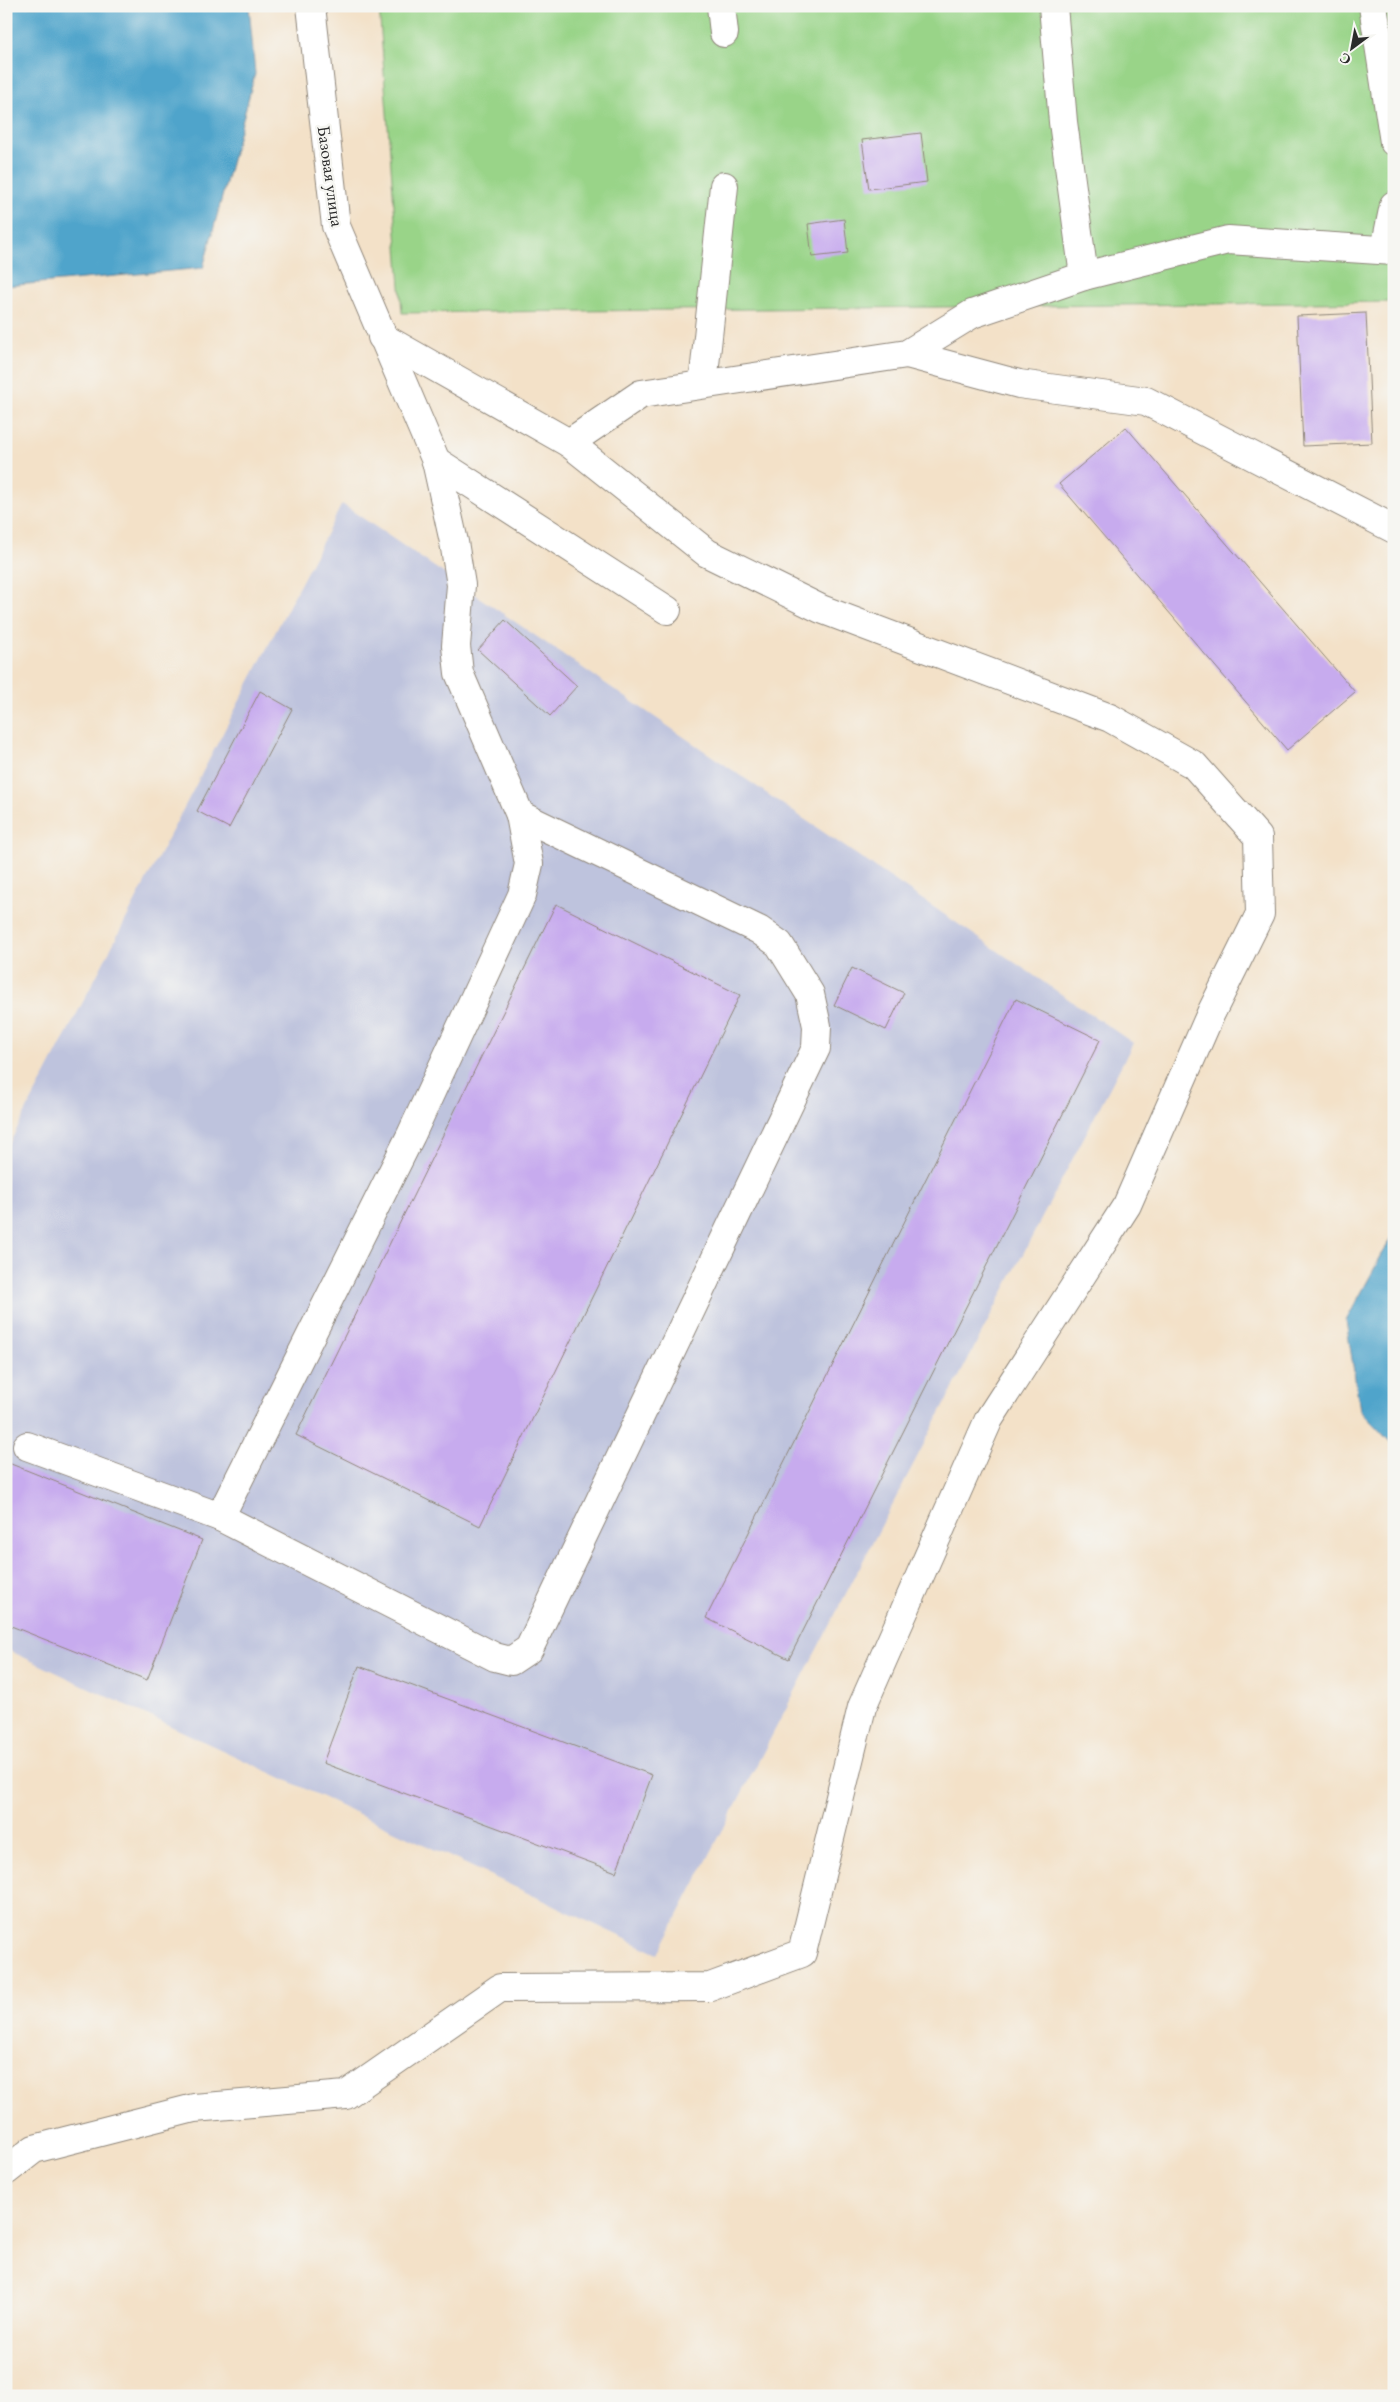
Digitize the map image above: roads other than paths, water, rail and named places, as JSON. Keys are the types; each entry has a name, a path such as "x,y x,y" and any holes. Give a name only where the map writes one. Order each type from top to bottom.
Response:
{"street":[{"name":"Базовая улица","path":"220,1517 411,1135 522,895 528,864 520,816 459,673 456,646 461,585 454,542 436,461 336,226 311,6"},
{"path":"721,6 724,33"},
{"path":"1053,6 1063,122 1084,276"},
{"path":"1374,6 1394,142"},
{"path":"703,384 724,186"},
{"path":"569,443 641,394 907,354 972,314 1084,276 1228,240 1389,250 1394,205"},
{"path":"6,2171 34,2149 194,2108 346,2095 500,1988 710,1987 802,1953 862,1707 990,1419 1127,1205 1212,1013 1260,914 1258,837 1194,765 1110,718 821,609 707,553 569,443 382,337"},
{"path":"907,354 1019,384 1146,401 1394,529"},
{"path":"436,461 668,610"},
{"path":"27,1446 220,1517 495,1657 512,1661 529,1649 816,1048 817,1026 810,994 779,944 759,930 520,816"}],"water":[{"path":"6,6 249,6 255,74 203,268 6,286"},
{"path":"1394,1232 1394,1446 1360,1410 1346,1321"}]}
